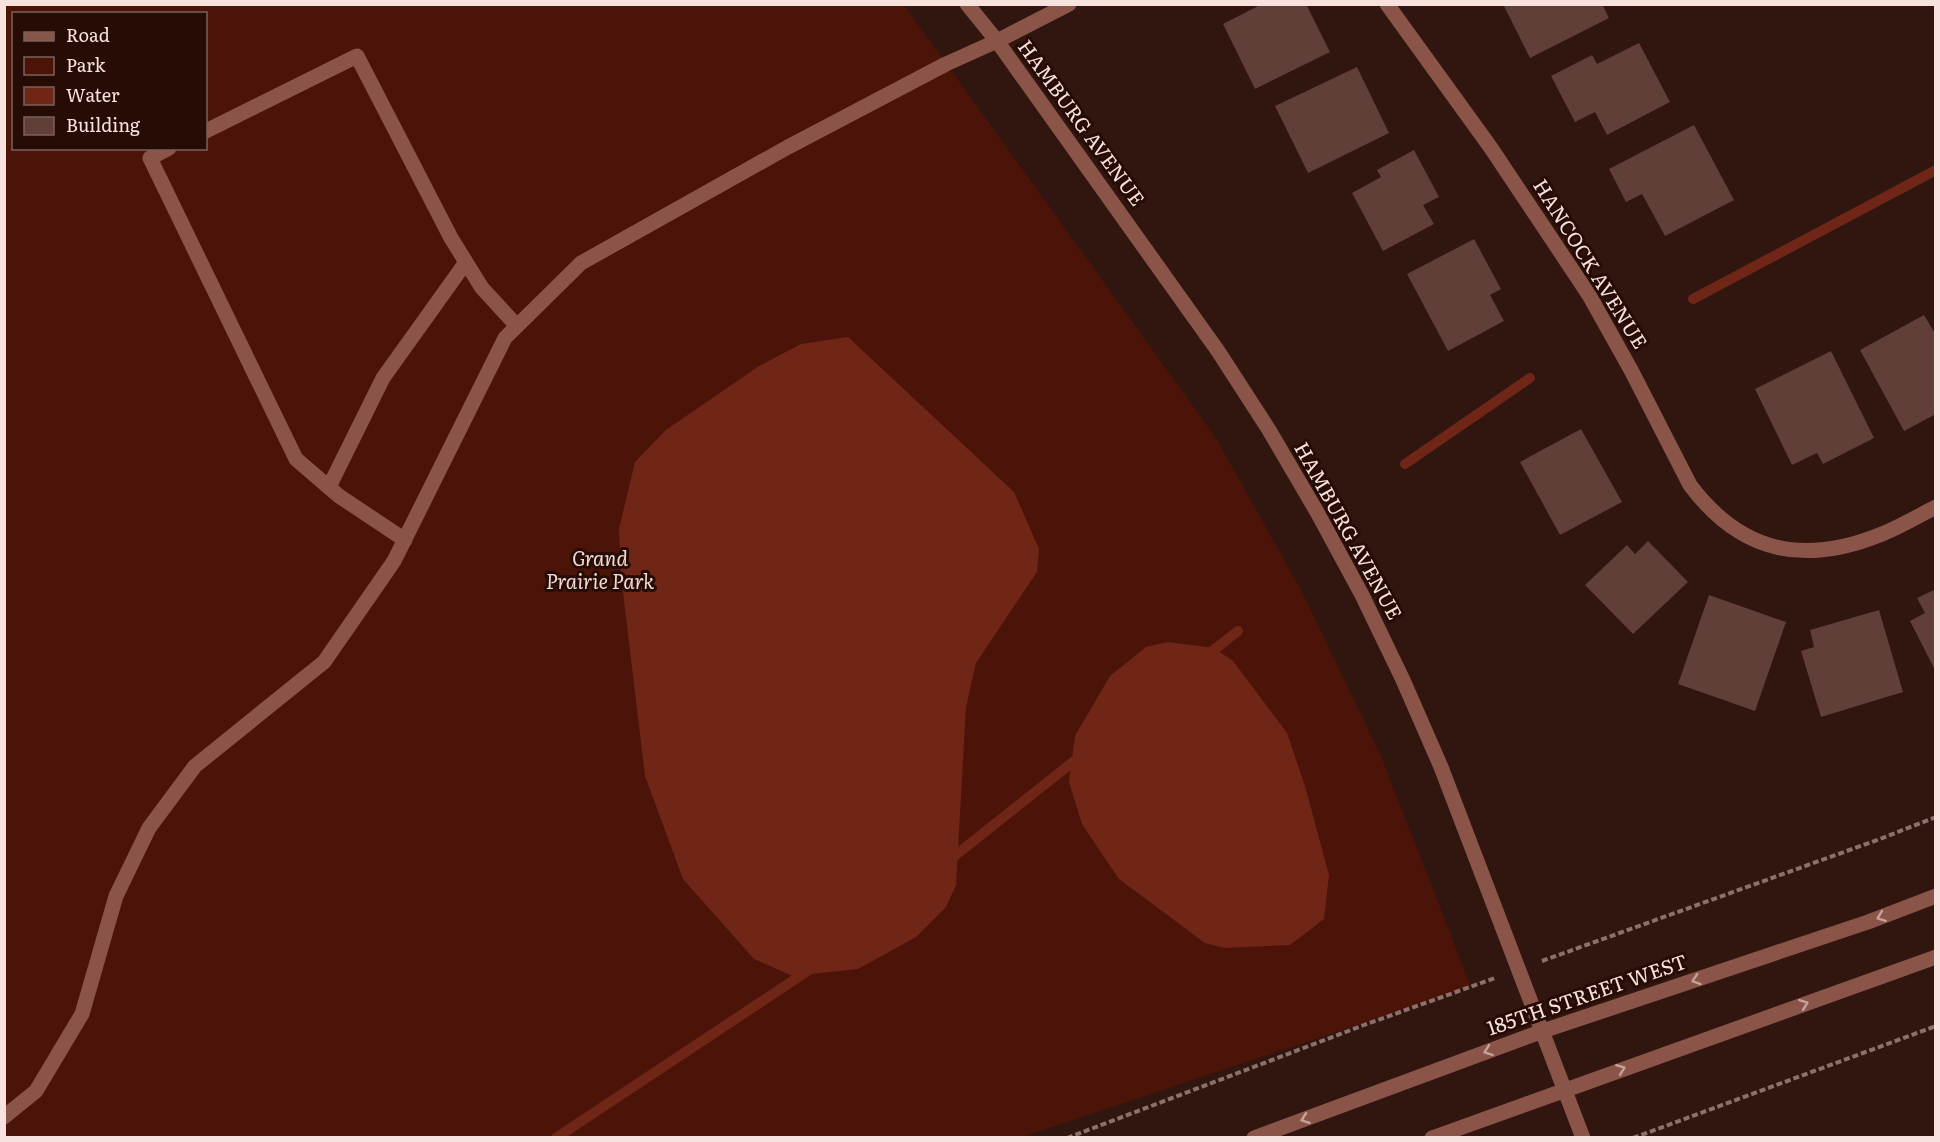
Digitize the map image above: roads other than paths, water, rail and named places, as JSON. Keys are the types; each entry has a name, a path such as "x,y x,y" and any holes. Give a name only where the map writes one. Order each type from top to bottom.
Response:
{"street":[{"name":"HAMBURG AVENUE","path":"967,4 997,41 1218,351 1269,430 1317,512 1367,606 1436,756 1583,1137"},
{"path":"4,1117 36,1091 82,1014 116,896 149,828 195,766 324,662 394,561 505,338 581,263 788,147 946,64 1070,4"},
{"name":"HANCOCK AVENUE","path":"1387,4 1491,148 1588,295 1631,370 1690,485 1701,500 1734,528 1756,541 1779,550 1804,551 1830,549 1858,543 1883,534 1935,507"},
{"path":"207,130 357,56 451,238 482,288 517,326"},
{"path":"165,150 150,158 296,459 329,487 405,540"},
{"path":"329,487 383,378 466,262"},
{"name":"185TH STREET WEST","path":"1254,1137 1543,1031 1868,922 1935,896"},
{"path":"1432,1137 1935,957"}],"water":[{"path":"848,337 1014,492 1039,549 1037,572 976,663 966,707 956,885 946,907 916,937 858,969 793,976 754,959 683,879 645,776 621,575 619,529 635,462 666,430 759,366 801,344"},
{"path":"1168,642 1214,648 1233,661 1287,733 1305,786 1329,875 1324,919 1290,945 1225,948 1205,943 1119,879 1082,824 1069,782 1075,736 1110,676 1146,647"}],"waterway":[{"path":"1693,299 1936,170"},
{"path":"1405,464 1530,378"},
{"path":"1205,657 1238,631"},
{"path":"947,862 1083,754"},
{"path":"556,1138 812,968"}],"park label":[{"name":"Grand Prairie Park","path":"600,570"}]}
